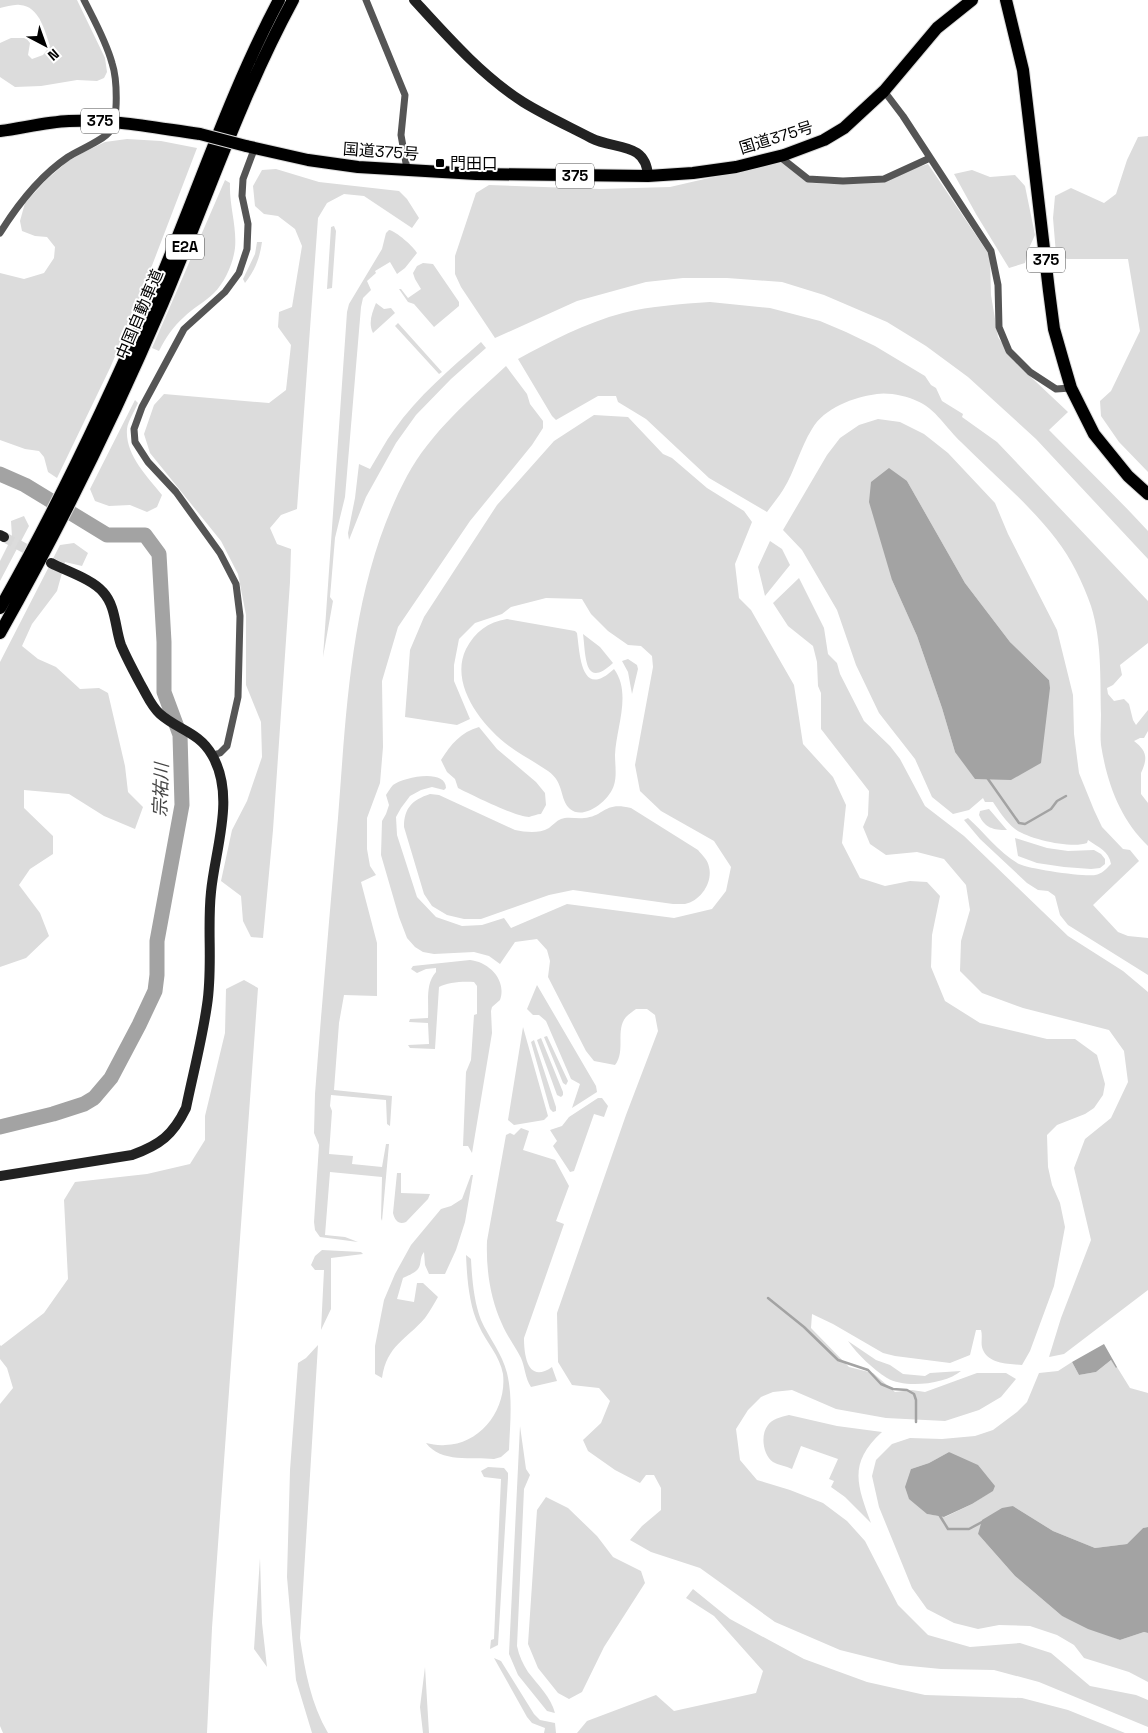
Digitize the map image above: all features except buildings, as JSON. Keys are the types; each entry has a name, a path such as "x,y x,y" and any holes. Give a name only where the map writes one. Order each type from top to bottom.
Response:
{"highway":[{"name":"中国自動車道","path":"69,491 108,395 148,307 249,61 279,0"},
{"name":"中国自動車道","path":"0,633 69,491 121,399 260,66 293,0"},
{"path":"937,28 956,0"},
{"name":"国道375号","path":"0,131 67,121 114,121 200,134 308,160 358,167 485,174 648,176 693,173 736,167 778,156 824,140 844,128 884,91 937,28 972,0"},
{"name":"375","path":"1006,0 1023,70 1054,329 1071,388 1094,434 1128,476 1148,494"},
{"name":"中国自動車道","path":"0,608 55,519"}],"street":[{"path":"0,233 26,195 46,174 68,157 103,138 111,130 116,107 113,64 84,0"},
{"path":"366,0 405,95 401,136 407,169"},
{"path":"414,0 466,54 503,87 523,102 596,140 634,150 642,156 648,165 648,176"},
{"path":"884,91 903,116 991,251 998,285 999,327 1009,351 1030,372 1056,389 1071,388"},
{"path":"213,756 220,754 227,746 238,697 240,616 236,584 220,552 176,492 148,462 135,442 134,429 142,407 184,329 225,292 239,273 247,249 248,224 242,196 243,179 250,146"},
{"path":"778,156 808,179 843,181 884,179 930,158"},
{"path":"0,1176 132,1156 150,1149 170,1135 180,1122 186,1108 207,1004 210,967 210,895 222,820 222,788 218,768 213,756 199,739 170,722 153,707 121,643 111,603 104,593 96,586 51,563"}],"shaded area":[{"path":"0,0 77,0 105,58 107,72 104,78 97,81 77,80 41,86 15,87 0,77 0,43 11,38 26,38 30,43 28,55 32,59 43,55 50,46 37,14 27,6 13,5 0,8"},
{"path":"1148,136 1148,472 1119,442 1101,416 1100,401 1111,391 1140,331 1128,259 1067,259 1056,254 1053,218 1055,196 1071,188 1104,203 1116,194 1127,160 1138,137"},
{"path":"127,139 161,141 197,148 135,310 110,368 57,478 48,472 44,457 39,451 25,449 0,440 0,273 24,279 44,273 54,258 55,247 47,237 35,236 22,231 20,221 25,203 46,180 68,161 105,142"},
{"path":"782,161 804,180 813,183 833,184 874,183 888,180 903,172 928,164 990,256 991,295 998,337 1014,361 1068,412 1049,430 1148,531 1148,559 1036,439 968,377 926,346 887,322 824,295 782,282 727,278 683,278 646,282 577,301 495,338 461,287 455,274 455,256 476,193 489,185 600,189 670,187"},
{"path":"276,169 319,182 399,191 407,199 419,218 412,228 364,196 344,194 327,203 318,218 297,509 281,515 270,528 277,544 291,549 273,830 263,938 251,937 243,921 241,896 221,881 232,830 247,801 262,757 261,722 246,685 246,615 238,574 221,541 150,453 144,434 154,405 164,394 269,403 286,390 291,345 278,327 279,312 292,307 302,246 295,229 278,216 264,214 255,206 253,186 262,170"},
{"path":"972,170 990,177 1015,175 1025,186 1035,235 1025,263 1009,268 954,174"},
{"path":"225,180 230,183 235,232 235,248 230,266 218,289 176,325 159,351 152,348"},
{"path":"334,226 336,231 332,288 327,289 331,227"},
{"path":"389,230 396,233 417,253 405,268 397,274 390,262 375,271 376,273 367,281 371,290 363,298 345,497 335,538 330,597 333,601 323,657 347,312 349,304 382,249 386,233"},
{"path":"257,242 262,242 258,258 252,274 245,283 243,279 255,254"},
{"path":"423,263 433,264 459,302 459,306 434,327 414,304 408,302 399,289 408,298 421,289 413,273 417,266"},
{"path":"710,302 770,308 820,321 875,346 925,376 931,385 936,388 942,401 963,414 962,417 997,442 1148,601 1148,643 1120,665 1122,675 1113,685 1107,688 1108,694 1114,701 1124,699 1129,704 1136,725 1148,710 1148,731 1144,738 1134,741 1142,748 1145,755 1145,763 1141,773 1141,794 1148,803 1148,846 1122,812 1107,773 1101,741 1099,646 1095,619 1076,571 1067,554 1034,513 930,409 913,399 892,394 881,394 849,401 832,409 812,429 787,483 767,512 709,478 646,419 618,402 616,396 598,396 556,420 518,359 569,333 609,317 655,307"},
{"path":"376,303 384,309 391,308 395,313 373,333 371,322"},
{"path":"398,323 442,372 439,374 395,326"},
{"path":"481,342 486,348 451,379 416,415 396,443 366,497 349,540 348,533 359,464 370,469 391,435 413,406 435,383"},
{"path":"506,366 527,394 530,404 543,421 543,428 532,445 470,521 398,627 382,681 383,747 380,783 367,818 367,849 370,866 376,875 361,882 377,943 377,996 344,995 339,1023 334,1090 392,1096 390,1126 387,1124 386,1100 331,1095 330,1106 332,1111 329,1154 353,1156 352,1164 382,1167 386,1144 389,1144 382,1221 382,1177 330,1172 325,1235 345,1237 358,1242 320,1237 315,1230 314,1222 319,1145 314,1133 315,1094 349,686 363,600 374,557 388,516 407,476 439,431"},
{"path":"135,400 138,403 130,419 127,439 138,465 162,495 157,507 147,512 130,505 109,506 95,501 90,489"},
{"path":"594,415 628,417 663,454 672,458 707,488 744,511 752,522 735,564 739,598 751,610 794,685 803,744 833,777 846,805 842,843 860,878 885,886 910,881 927,882 940,896 932,935 931,967 945,1001 980,1023 1047,1039 1075,1039 1097,1055 1105,1084 1103,1095 1094,1108 1085,1114 1057,1125 1047,1135 1048,1167 1052,1185 1060,1203 1065,1227 1054,1286 1030,1351 1022,1365 995,1361 986,1355 982,1348 981,1330 976,1330 970,1355 950,1363 883,1353 812,1314 811,1328 849,1367 873,1373 895,1392 912,1390 925,1392 977,1373 1006,1373 1016,1379 1001,1397 979,1410 945,1421 886,1418 836,1409 792,1390 773,1392 761,1397 748,1410 736,1429 740,1460 757,1480 823,1503 847,1521 865,1541 898,1605 928,1635 970,1647 1020,1643 1051,1653 1090,1686 1136,1695 1148,1700 1148,1727 1039,1682 994,1670 941,1669 900,1665 840,1650 775,1622 700,1568 651,1552 630,1540 642,1526 661,1510 661,1488 654,1475 646,1475 640,1483 615,1470 588,1451 583,1440 601,1423 610,1401 599,1388 572,1385 558,1362 557,1313 626,1115 658,1031 655,1015 647,1009 636,1009 632,1012 626,1017 621,1028 620,1053 615,1065 594,1061 586,1051 548,977 550,961 547,950 537,939 515,942 500,964 489,956 474,952 434,954 423,952 415,947 407,938 381,855 382,821 389,805 386,795 393,785 398,782 414,777 432,776 444,782 446,788 444,790 432,787 410,796 396,817 397,835 417,897 436,917 462,926 482,925 504,918 511,928 567,904 674,918 712,909 726,891 731,867 714,841 661,811 640,791 635,765 653,667 652,656 641,646 628,645 608,631 591,614 582,599 546,598 511,607 502,614 475,623 459,639 454,665 454,681 470,719 457,725 405,717 410,650 424,617 497,505 554,441"},
{"path":"878,419 900,422 924,434 948,453 995,503 1008,534 1057,630 1073,695 1074,734 1079,773 1102,827 1123,849 1130,850 1139,861 1093,905 1118,932 1128,936 1148,938 1148,975 1068,925 1060,915 1055,896 1048,891 1038,890 1027,883 980,839 964,820 968,818 998,848 1019,864 1034,868 1069,874 1095,875 1111,864 1108,856 1099,847 1088,840 1087,843 1080,845 1061,844 1021,833 1009,823 993,802 985,802 983,798 969,810 953,814 932,797 915,759 879,713 856,665 837,610 802,550 783,530 827,455 840,438 859,425","holes":["907,481 965,583 1010,642 1049,680 955,752 917,636 892,580"]},
{"path":"889,468 907,481 965,583 1010,642 1049,680 1050,688 1041,763 1011,780 975,779 955,752 917,636 892,580 869,502 871,482"},
{"path":"24,516 29,526 0,581 0,561 12,537 11,521"},
{"path":"770,541 782,549 790,565 765,596 758,567"},
{"path":"74,543 88,553 82,566 65,562 57,591 32,624 22,646 38,659 56,667 80,689 99,688 108,693 125,766 128,792 143,807 135,829 104,816 69,794 24,790 24,808 53,836 53,854 30,869 19,885 40,913 49,936 26,958 0,967 0,662 60,545"},
{"path":"799,578 824,628 828,654 837,663 840,674 864,721 890,746 900,759 925,806 964,836 1068,936 1123,971 1148,992 1148,1290 1064,1354 1049,1357 1061,1318 1091,1240 1074,1168 1085,1139 1111,1118 1128,1082 1124,1051 1109,1030 1023,1008 982,993 960,971 961,941 970,910 966,885 944,859 917,852 886,855 870,844 863,827 868,815 869,791 821,729 821,693 818,686 817,662 813,646 788,626 773,603"},
{"path":"507,619 575,631 577,633 581,662 584,671 589,677 595,680 614,669 619,678 622,689 622,711 615,755 615,781 612,791 607,797 589,811 576,812 570,809 564,801 560,786 553,776 499,738 479,716 465,690 462,662 466,649 478,633 488,625"},
{"path":"583,634 600,647 613,663 604,670 596,673 592,671 588,667 586,660"},
{"path":"628,659 637,665 638,669 632,694 628,672 622,661"},
{"path":"479,727 497,749 536,782 545,793 546,805 541,814 529,817 523,816 458,788 455,779 447,772 441,760 457,739"},
{"path":"430,794 439,795 515,830 528,832 545,830 564,818 591,817 615,806 631,808 698,850 708,864 709,879 701,895 685,904 573,890 549,895 481,919 464,919 447,915 432,906 424,894 404,827 404,820 410,806 418,799"},
{"path":"989,809 1007,830 994,829 984,823 979,815 980,811"},
{"path":"1015,838 1047,848 1068,851 1094,850 1105,859 1105,864 1100,868 1091,869 1037,863 1018,856"},
{"path":"470,960 484,964 495,973 499,979 502,993 500,1000 492,1007 491,1011 492,1033 472,1153 468,1146 463,1146 466,1072 471,1060 474,1015 477,1014 477,986 474,982 456,982 439,987 435,1049 410,1048 408,1045 429,1044 428,1023 409,1022 410,1019 428,1018 430,982 436,972 436,968 426,969 417,973 411,969 413,966"},
{"path":"244,980 258,988 212,1628 207,1733 3,1733 0,1726 0,1404 13,1388 7,1368 0,1359 0,1345 44,1313 68,1279 64,1200 75,1182 147,1174 190,1164 205,1140 205,1116 225,1033 226,989"},
{"path":"537,985 596,1086 597,1092 572,1108 580,1084 571,1079 546,1021 539,1015 533,1015 527,1009"},
{"path":"523,1027 548,1116 544,1120 514,1125 508,1120"},
{"path":"547,1036 568,1081 566,1085 563,1083 544,1037"},
{"path":"541,1038 563,1092 561,1097 557,1095 537,1040"},
{"path":"534,1040 556,1107 556,1111 553,1112 550,1109 531,1042"},
{"path":"598,1098 602,1098 608,1106 604,1117 594,1114 574,1171 570,1172 553,1146 557,1141 550,1130 562,1126 569,1117"},
{"path":"521,1128 529,1131 523,1150 555,1160 569,1186 556,1221 564,1224 524,1338 525,1353 529,1366 538,1372 552,1367 557,1381 531,1387 521,1358 506,1333 498,1314 492,1294 487,1262 487,1241 506,1135 510,1133 514,1135"},
{"path":"397,1173 401,1173 401,1193 430,1194 428,1199 404,1223 398,1222 393,1213"},
{"path":"471,1175 473,1175 465,1222 456,1250 445,1274 429,1274 425,1265 424,1252 418,1269 403,1278 397,1299 414,1302 417,1283 423,1283 438,1297 425,1318 393,1350 388,1358 382,1378 375,1374 375,1346 384,1300 395,1274 411,1245 441,1209 451,1206 462,1199"},
{"path":"322,1250 361,1252 363,1254 331,1258 331,1309 321,1330 324,1270 315,1270 311,1265 315,1256"},
{"path":"466,1255 471,1259 474,1290 481,1320 502,1359 509,1382 511,1411 509,1450 501,1457 494,1459 448,1456 440,1454 426,1443 443,1445 458,1443 470,1438 489,1422 501,1400 503,1374 499,1361 482,1332 473,1310"},
{"path":"848,1341 876,1360 890,1365 903,1374 925,1376 930,1373 961,1371 946,1379 925,1384 895,1381 887,1378 871,1366"},
{"path":"1104,1344 1117,1367 1111,1360 1096,1372 1079,1375 1072,1362"},
{"path":"318,1345 300,1638 313,1699 328,1733 312,1733 296,1680 287,1577 290,1470 298,1363 306,1358"},
{"path":"1111,1360 1130,1388 1148,1393 1148,1527 1143,1528 1127,1544 1095,1548 1053,1531 1013,1506 978,1534 1015,1576 1062,1616 1120,1640 1144,1632 1148,1633 1148,1682 1129,1672 1084,1658 1074,1645 1057,1635 1030,1626 999,1625 978,1629 954,1623 927,1609 912,1588 879,1507 872,1476 876,1460 892,1444 910,1438 942,1439 975,1436 993,1430 1027,1402 1039,1373 1058,1371 1072,1362 1079,1375 1096,1372","holes":["949,1452 992,1491 972,1504 945,1517 927,1514 911,1469 929,1463"]},
{"path":"789,1415 837,1426 882,1432 871,1443 860,1464 859,1486 871,1523 845,1497 831,1487 834,1481 829,1479 838,1459 801,1446 792,1469 775,1463 770,1459 765,1450 763,1439 766,1429 772,1421"},
{"path":"520,1426 526,1469 530,1475 524,1489 517,1646 524,1666 547,1696 555,1713 547,1711 518,1675 509,1654"},
{"path":"949,1452 978,1465 995,1486 993,1491 972,1504 944,1517 927,1514 909,1499 905,1487 911,1469 929,1463"},
{"path":"488,1467 504,1468 508,1473 498,1645 490,1649 491,1640 494,1639 501,1479 484,1477 481,1471"},
{"path":"546,1497 568,1508 597,1536 613,1557 641,1571 645,1583 604,1647 582,1692 569,1699 558,1693 538,1668 528,1644 537,1510"},
{"path":"1013,1506 1053,1531 1095,1548 1127,1544 1143,1528 1148,1527 1148,1633 1144,1632 1120,1640 1088,1629 1062,1616 1015,1576 978,1534 982,1520 1002,1508"},
{"path":"260,1558 262,1623 267,1667 254,1649"},
{"path":"693,1589 730,1619 804,1659 867,1682 925,1695 1022,1698 1068,1710 1125,1733 577,1733 587,1721 656,1695 674,1711 756,1693 763,1671 714,1616 686,1598"},
{"path":"494,1658 501,1661 534,1714 540,1720 555,1723 556,1733 544,1733 545,1728 532,1723 527,1717"},
{"path":"425,1667 429,1733 423,1733 420,1707"}],"waterway":[{"name":"宗祐川","path":"0,474 25,485 107,535 145,535 159,554 164,642 164,692 180,735 182,805 157,941 155,991 111,1078 94,1098 84,1104 0,1127"},
{"path":"988,779 1019,823 1025,824 1051,809 1057,801 1066,796"},
{"path":"768,1298 804,1327 838,1360 868,1370 881,1384 893,1389 907,1390 914,1394 916,1400 916,1422"},
{"path":"940,1516 948,1529 969,1529 982,1522"}],"tunnel":[{"path":"4,537 37,555"}],"place":[{"name":"門田口","path":"440,163"}]}
